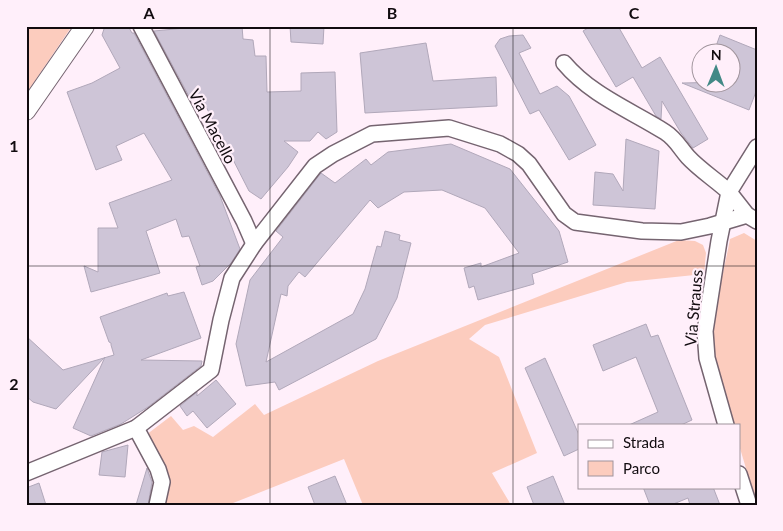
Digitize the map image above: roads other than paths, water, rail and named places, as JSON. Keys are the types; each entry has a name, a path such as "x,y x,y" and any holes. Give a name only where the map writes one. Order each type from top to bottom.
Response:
{"street":[{"path":"26,111 85,26"},
{"name":"Via Macello","path":"141,26 244,221 254,244"},
{"path":"564,63 574,76 591,89 677,141 689,157 729,192 752,218"},
{"path":"26,473 136,428 211,370 232,278 254,244 315,166 333,154 372,134 449,128 500,144 518,154 529,164 564,214 575,222 642,232 680,232 722,222 752,218"},
{"name":"Via Strauss","path":"726,424 707,358 705,331 722,222 729,192 757,147"},
{"path":"136,428 158,470 162,482 157,505"},
{"path":"740,477 749,505"}]}
